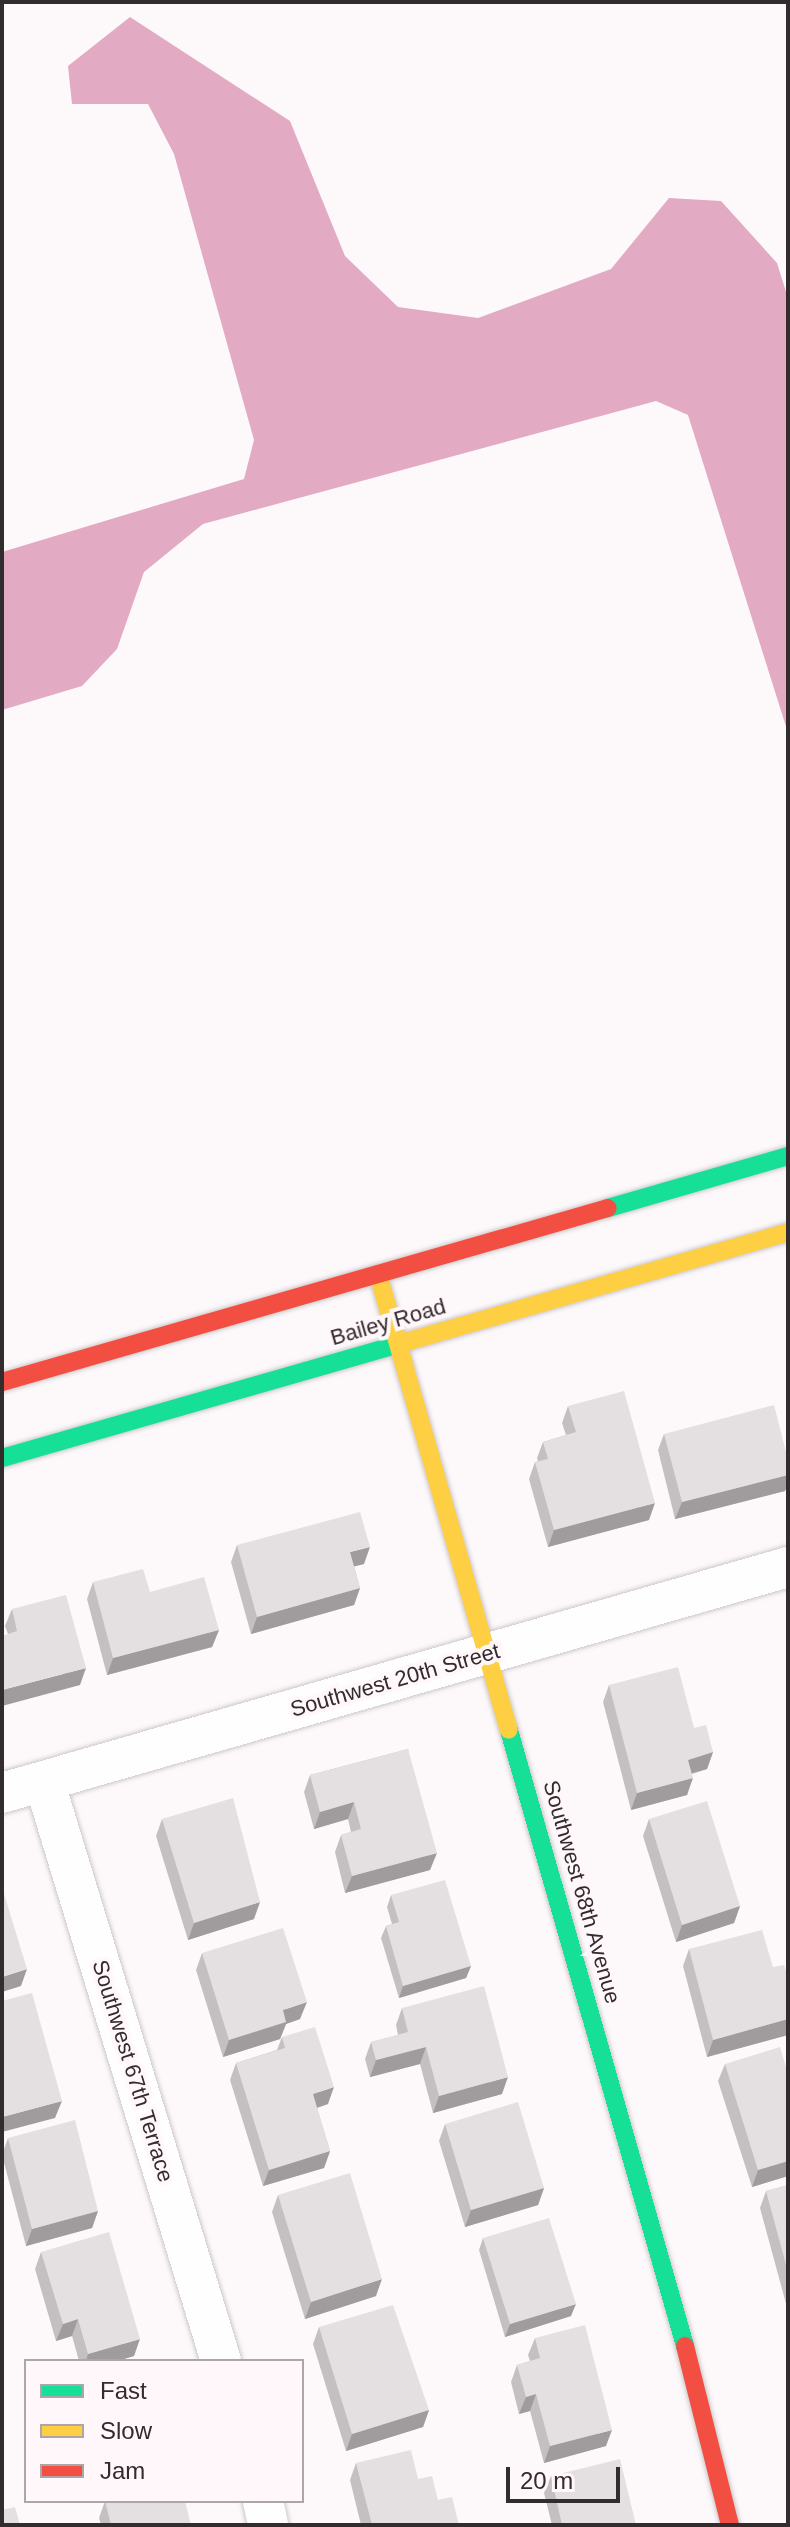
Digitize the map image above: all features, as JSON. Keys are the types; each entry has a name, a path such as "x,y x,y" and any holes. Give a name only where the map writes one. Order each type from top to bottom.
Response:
{"street":[{"path":"2,1382 788,1156"},
{"name":"Bailey Road","path":"2,1458 788,1232"},
{"name":"Southwest 68th Avenue","path":"378,1274 677,2314 730,2525"},
{"name":"Southwest 20th Street","path":"2,1793 788,1567"},
{"name":"Southwest 67th Terrace","path":"44,1781 220,2359"},
{"path":"263,2503 268,2525"}],"shaded area":[{"path":"130,17 290,121 345,256 398,307 478,318 611,269 669,198 721,201 777,263 788,298 788,733 688,415 656,401 203,524 144,572 117,649 82,686 2,710 2,552 244,479 254,440 174,154 148,104 72,104 68,66"}],"building":[{"path":"624,1391 655,1503 554,1530 535,1462 548,1459 543,1442 576,1432 568,1406"},
{"path":"774,1405 788,1460 788,1475 682,1502 664,1434"},
{"path":"360,1512 370,1547 350,1552 360,1588 257,1617 237,1545"},
{"path":"143,1569 150,1592 204,1577 219,1630 113,1658 93,1582"},
{"path":"66,1595 86,1668 2,1690 2,1636 17,1631 12,1609"},
{"path":"678,1667 694,1728 706,1725 713,1752 688,1760 693,1778 637,1793 609,1685"},
{"path":"408,1749 437,1853 352,1876 341,1835 361,1829 354,1802 320,1812 310,1775"},
{"path":"233,1798 260,1902 194,1923 162,1819"},
{"path":"707,1801 740,1906 682,1925 649,1819"},
{"path":"445,1880 471,1966 403,1986 386,1926 399,1922 391,1895"},
{"path":"2,1887 27,1969 2,1977"},
{"path":"283,1928 307,2002 283,2010 286,2022 229,2040 202,1953"},
{"path":"762,1930 773,1967 784,1965 788,1978 788,2019 713,2040 689,1949"},
{"path":"484,1986 508,2077 439,2096 426,2047 376,2060 371,2042 408,2032 402,2008"},
{"path":"32,1993 62,2101 2,2117 2,2001"},
{"path":"315,2027 334,2087 313,2094 330,2151 269,2170 236,2063 285,2048 282,2037"},
{"path":"780,2047 788,2074 788,2161 758,2170 725,2064"},
{"path":"518,2102 544,2188 471,2210 445,2124"},
{"path":"75,2120 98,2211 32,2229 8,2138"},
{"path":"350,2173 382,2279 311,2302 278,2195"},
{"path":"788,2185 788,2272 766,2191"},
{"path":"549,2218 576,2304 510,2324 483,2238"},
{"path":"109,2232 140,2339 88,2354 78,2319 63,2324 41,2252"},
{"path":"393,2305 429,2410 352,2434 319,2327"},
{"path":"585,2325 612,2430 550,2446 536,2394 526,2397 517,2365 540,2358 535,2338"},
{"path":"411,2450 418,2479 432,2476 438,2500 452,2497 459,2525 372,2525 356,2463"},
{"path":"620,2459 636,2525 562,2525 551,2476"},
{"path":"106,2503 186,2503 191,2525 111,2525"},
{"path":"15,2507 20,2525 2,2525 2,2510"}],"traffic: fast":[{"path":"608,1208 788,1156"},
{"path":"2,1458 402,1343"},
{"path":"509,1730 685,2346"}],"traffic: slow":[{"path":"402,1343 788,1232"},
{"path":"378,1274 509,1730"}],"traffic: jam":[{"path":"2,1382 608,1208"},
{"path":"685,2346 730,2525"}]}
